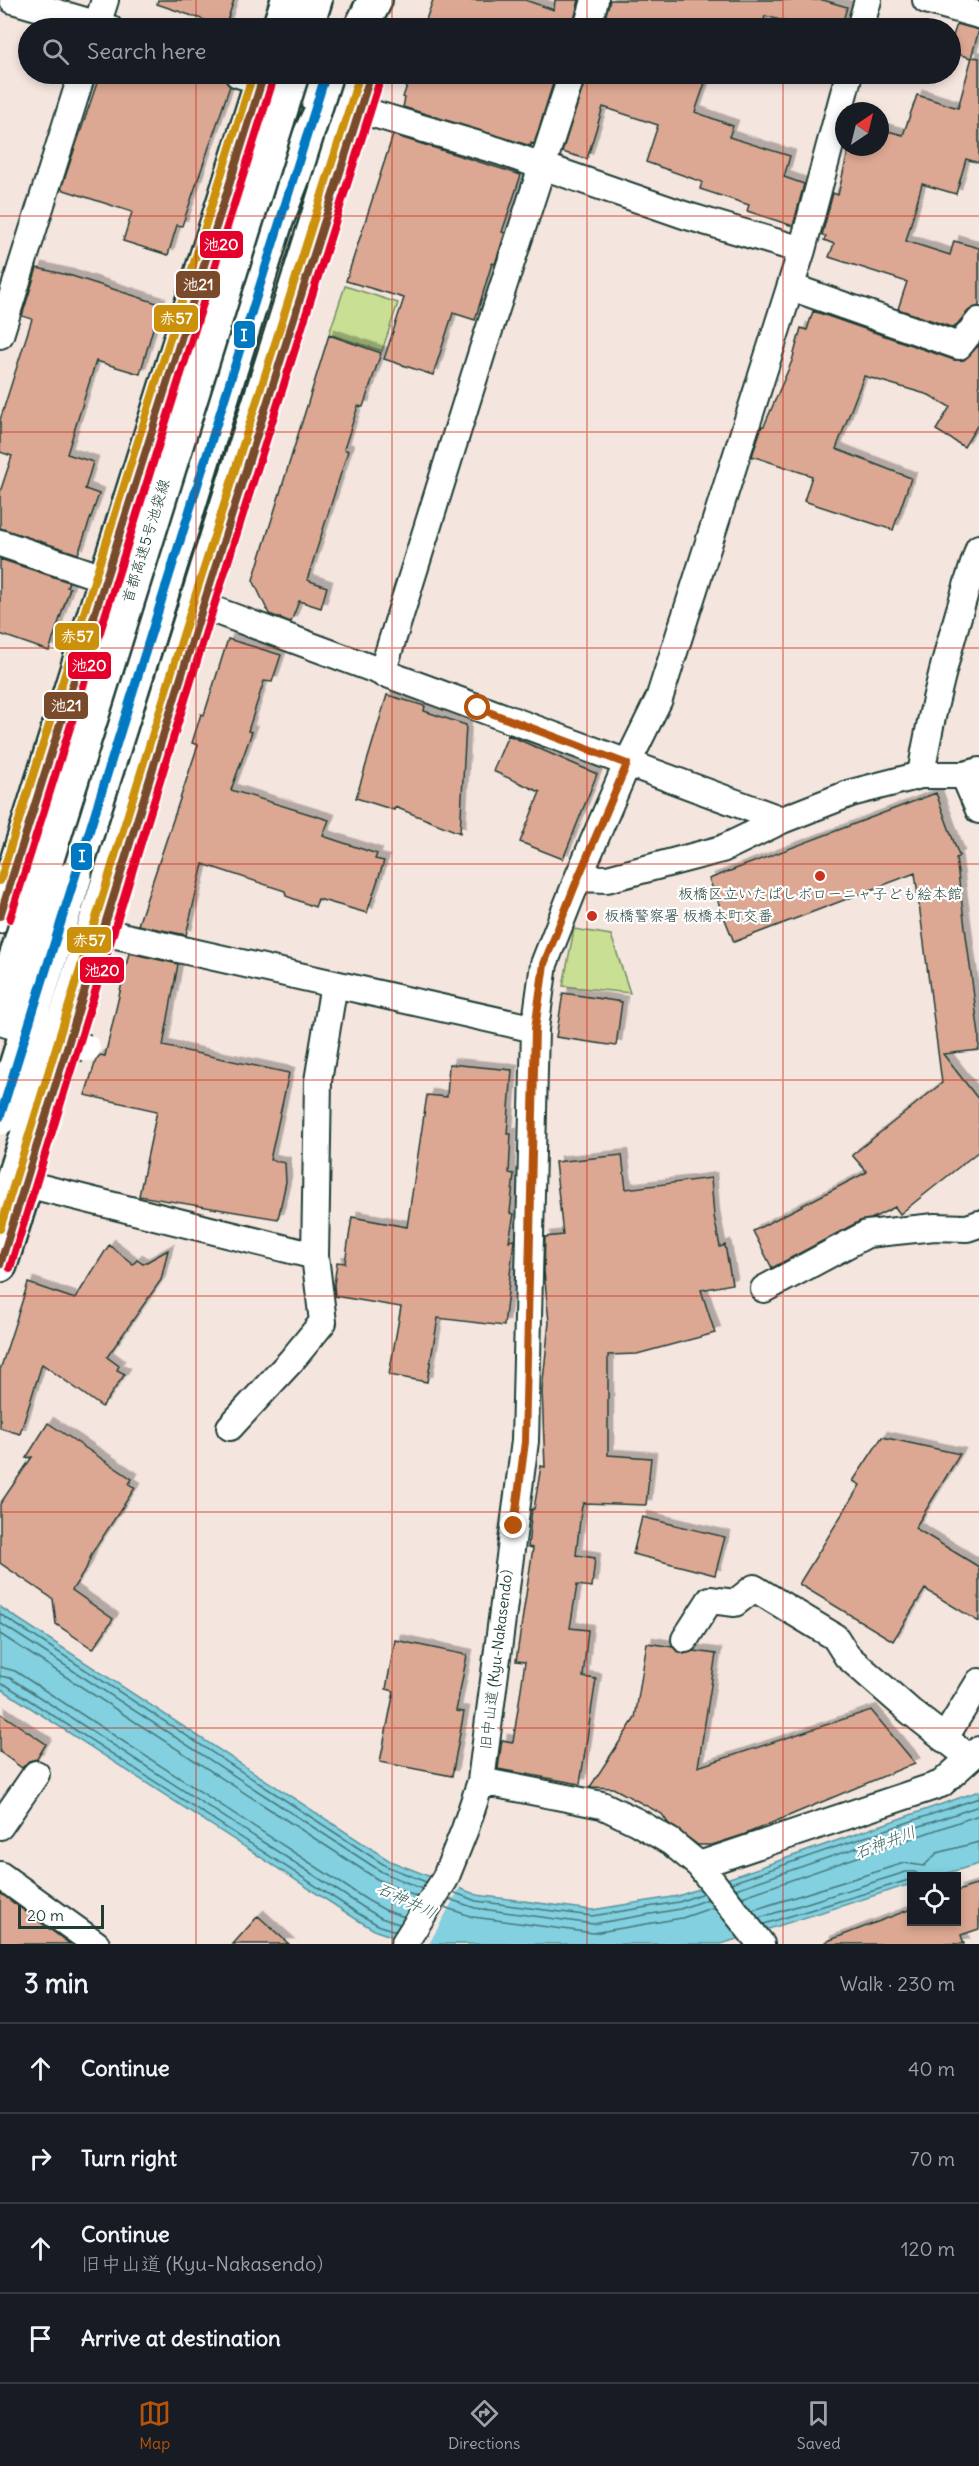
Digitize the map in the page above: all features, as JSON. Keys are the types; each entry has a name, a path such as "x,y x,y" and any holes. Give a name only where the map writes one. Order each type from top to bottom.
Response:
{"highway":[{"path":"282,18 288,0"},
{"path":"309,18 315,0"},
{"path":"366,18 375,0"},
{"path":"380,18 386,0"},
{"path":"390,18 396,0"},
{"path":"6,1014 0,914 106,579 252,84"},
{"name":"首都高速5号池袋線","path":"0,1066 6,1014 289,84"},
{"path":"0,1218 65,1020 360,84"},
{"path":"0,1265 203,606 368,84"},
{"path":"0,1118 276,221 307,141 333,86"}],"street":[{"path":"14,0 72,18"},
{"path":"102,18 105,0"},
{"path":"590,18 596,0"},
{"path":"863,18 868,0"},
{"path":"926,0 979,15"},
{"path":"0,334 79,84"},
{"path":"317,84 333,86 360,108 684,215 802,250"},
{"path":"382,673 569,84"},
{"name":"旧中山道 (Kyu-Nakasendo）","path":"404,1944 445,1879 481,1781 525,1442 535,1029 544,964 627,764 658,699 791,287 846,84"},
{"path":"791,287 960,346 979,321"},
{"path":"0,543 106,579"},
{"path":"921,775 930,728 966,586 979,548"},
{"path":"203,606 782,820"},
{"path":"578,878 607,879 722,849 782,820 851,793 921,775 971,773 979,810"},
{"path":"0,914 103,933 535,1029"},
{"path":"230,1427 291,1361 323,1322 315,1256 318,1081 334,984"},
{"path":"6,1014 87,1048"},
{"path":"26,1184 315,1256"},
{"path":"764,1289 867,1234 935,1227 967,1228 979,1224"},
{"path":"685,1639 710,1600 735,1603 754,1588 835,1637 847,1656 911,1713 944,1739 975,1754 941,1784 703,1869"},
{"path":"944,1739 979,1682"},
{"path":"0,1826 36,1774"},
{"path":"481,1781 602,1805 637,1822 671,1842 703,1869 761,1944"},
{"path":"0,1875 96,1944"}],"green space":[{"path":"345,286 398,303 382,351 329,334"},
{"path":"574,929 611,935 630,993 563,986"}],"water":[{"name":"石神井川","path":"0,1607 390,1861 477,1895 592,1910 678,1896 979,1791 979,1864 951,1872 907,1872 907,1885 721,1944 415,1944 376,1931 356,1919 0,1688"}],"pier":[{"path":"430,1874 461,1886 429,1944 406,1944 390,1938"}],"building":[{"path":"158,0 234,0 228,18 198,18 157,4"},
{"path":"433,0 525,0 554,10 555,0 579,0 574,18 427,18"},
{"path":"610,0 823,0 847,7 844,18 772,18 765,16 764,18 605,18"},
{"path":"961,25 979,30 971,58 961,55"},
{"path":"972,57 979,58 979,163 966,159 956,194 922,184 906,241 950,255 954,241 979,248 979,306 968,311 954,328 898,309 907,282 829,257 834,244 824,240 826,236 822,235 833,193 838,195 847,156 889,156 889,131 903,135 917,95 958,108"},
{"path":"97,84 228,84 230,86 182,226 177,225 168,255 123,241 132,212 61,189"},
{"path":"408,84 553,84 534,144 531,143 531,146 403,107 405,98 403,97"},
{"path":"584,84 705,84 695,112 733,126 729,137 790,156 784,177 804,184 793,226 747,211 749,205 700,189 702,182 646,162 658,125 603,107 587,159 562,152"},
{"path":"393,135 521,175 502,232 505,233 495,264 492,263 475,320 453,313 433,375 384,359 404,298 346,281"},
{"path":"37,268 72,276 160,304 140,374 96,361 67,454 93,462 85,489 99,494 78,554 0,528 0,492 12,456 0,452 0,420 32,319 22,316"},
{"path":"813,311 954,360 964,360 979,345 979,423 964,447 936,430 950,407 929,395 864,376 836,449 911,478 893,530 804,501 812,476 752,456 762,426 764,426 792,361 801,328 807,330"},
{"path":"329,335 381,353 363,407 358,406 344,449 348,451 307,580 327,587 321,608 299,601 291,622 269,614 253,580"},
{"path":"0,559 69,582 67,587 70,588 49,651 0,634"},
{"path":"228,639 281,655 272,682 264,681 248,731 252,732 231,790 329,820 323,836 377,854 375,859 384,861 367,913 318,899 315,907 286,896 285,891 203,864 186,935 138,925 198,745 192,743 201,714 204,715"},
{"path":"387,695 425,706 424,711 466,725 460,833 395,807 394,810 356,798"},
{"path":"508,735 597,774 563,859 520,842 540,792 493,771"},
{"path":"936,793 959,856 956,858 979,1035 979,1050 943,1054 979,1100 979,1151 900,1214 895,1207 871,1219 860,1221 772,1268 753,1231 867,1172 852,1155 942,1083 915,873 734,942 709,879"},
{"path":"129,953 178,964 163,1046 289,1073 270,1160 285,1163 286,1182 278,1219 139,1196 157,1111 85,1095 96,1060 100,1055 105,1056"},
{"path":"563,993 622,1002 616,1046 556,1037"},
{"path":"449,1064 512,1070 507,1134 511,1134 509,1173 514,1174 510,1213 514,1214 509,1241 514,1240 504,1326 438,1318 427,1382 389,1375 401,1307 335,1296 334,1285 337,1262 345,1263 352,1217 407,1227 427,1095 447,1097"},
{"path":"622,1155 626,1189 711,1178 714,1216 720,1247 725,1245 732,1284 701,1290 715,1333 637,1354 608,1355 608,1455 651,1458 646,1505 583,1503 581,1511 576,1555 595,1558 592,1587 577,1585 570,1628 588,1630 583,1677 596,1679 580,1784 498,1769 502,1740 513,1742 525,1662 516,1661 533,1548 528,1547 532,1509 534,1509 541,1466 545,1467 542,1391 549,1322 544,1271 545,1237 563,1235 555,1162"},
{"path":"109,1245 133,1264 137,1260 143,1264 168,1250 161,1280 107,1357 119,1366 117,1370 125,1374 102,1407 42,1364 20,1434 0,1428 0,1370 28,1283 75,1299"},
{"path":"48,1423 132,1479 129,1484 135,1488 92,1553 86,1569 72,1590 113,1619 93,1649 56,1624 53,1599 0,1563 0,1504 32,1457 26,1458"},
{"path":"882,1437 960,1454 915,1528 979,1567 979,1622 925,1589 893,1641 799,1584 860,1485 853,1481"},
{"path":"642,1517 725,1537 715,1575 633,1554"},
{"path":"395,1640 467,1655 456,1711 464,1712 452,1776 380,1762 394,1691 386,1689"},
{"path":"647,1643 673,1647 684,1654 694,1651 716,1654 698,1767 871,1710 915,1763 743,1835 712,1845 698,1845 668,1823 662,1814 613,1788 590,1787 635,1718"},
{"path":"0,1713 46,1744 37,1759 29,1761 22,1768 0,1752"},
{"path":"979,1884 979,1929 961,1935 964,1944 825,1944 825,1942 907,1911 907,1926 961,1926 961,1890"},
{"path":"0,1893 70,1944 0,1944"},
{"path":"258,1916 289,1944 233,1944"}],"transit line":[{"name":"赤57","path":"0,881 250,84"},
{"name":"池21","path":"0,916 261,84"},
{"name":"池20","path":"10,919 272,84"},
{"name":"I","path":"0,1117 323,84"},
{"name":"赤57","path":"0,1229 193,603 357,84"},
{"name":"池21","path":"0,1265 203,606 368,84"},
{"name":"池20","path":"10,1268 213,609 379,84"}],"place":[{"name":"板橋区立いたばしボローニャ子ども絵本館","path":"820,876"},
{"name":"板橋警察署 板橋本町交番","path":"592,916"}],"route":[{"path":"478,708 627,764 544,964 535,1029 525,1442 514,1526"}]}
